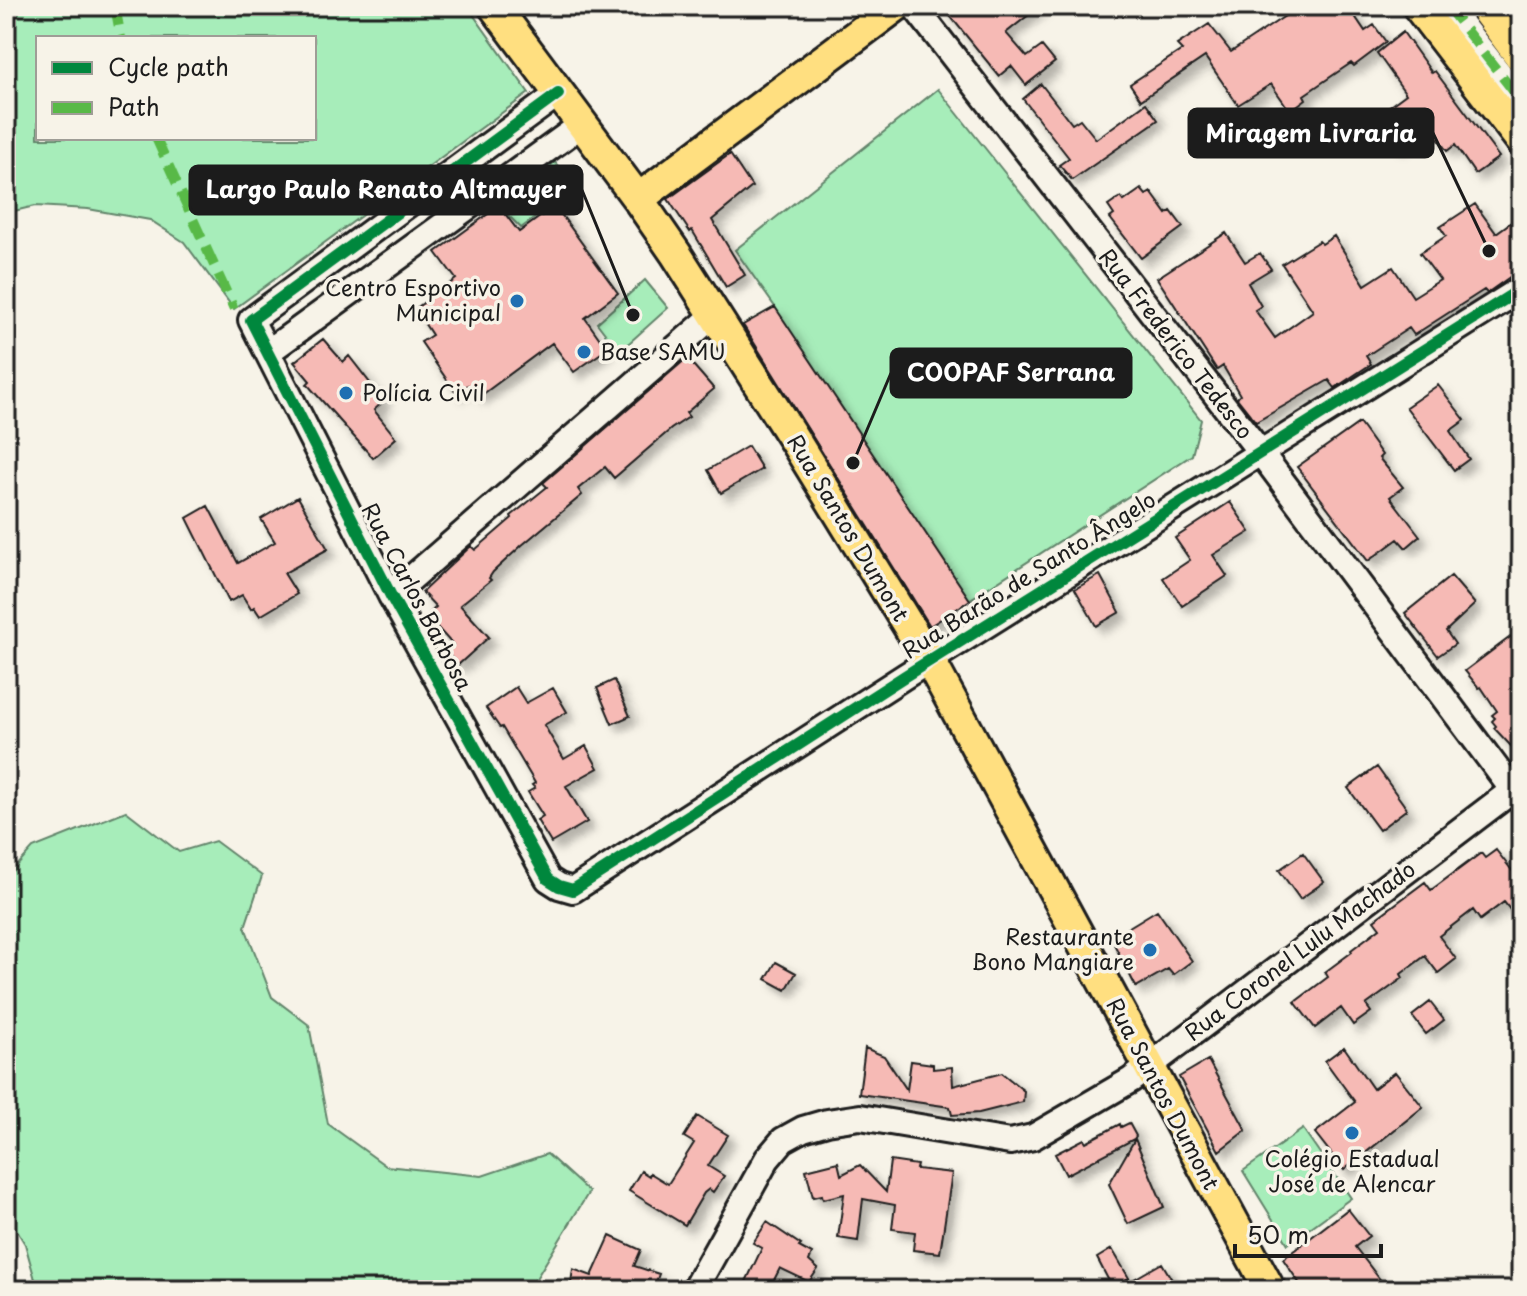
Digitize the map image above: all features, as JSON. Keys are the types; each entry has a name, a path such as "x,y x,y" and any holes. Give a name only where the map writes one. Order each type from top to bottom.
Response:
{"main road":[{"name":"Rua Santos Dumont","path":"494,6 638,199 715,314 930,661 1270,1290"},
{"path":"638,199 896,6"},
{"path":"1418,6 1521,140"},
{"path":"1483,6 1521,57"}],"street":[{"name":"Rua Frederico Tedesco","path":"914,6 1261,453 1518,792"},
{"path":"1447,6 1521,101"},
{"name":"Rua Carlos Barbosa","path":"558,94 251,320 391,596 548,879 559,886"},
{"path":"268,352 581,125"},
{"name":"Rua Barão de Santo Ângelo","path":"559,886 573,890 1521,289"},
{"path":"391,596 715,314"},
{"name":"Rua Coronel Lulu Machado","path":"694,1290 767,1159 783,1140 803,1129 860,1117 1010,1142 1033,1137 1148,1067 1518,792"}],"green space":[{"path":"6,6 467,6 529,93 234,309 184,242 150,220 88,209 35,206 6,213"},
{"path":"938,89 1201,420 1192,455 929,626 743,325 775,307 735,250"},
{"path":"555,162 574,189 521,228 499,206"},
{"path":"645,280 668,308 619,352 597,323"},
{"path":"126,811 179,852 215,841 262,876 245,927 272,997 309,1025 328,1124 386,1166 482,1176 547,1154 589,1192 529,1290 38,1290 25,1244 6,1213 6,878 33,848"},
{"path":"1303,1129 1351,1198 1288,1244 1243,1171"}],"building":[{"path":"942,6 1040,6 1006,33 1027,57 1042,46 1055,62 1026,85 1011,66 999,76"},
{"path":"1300,6 1348,6 1365,31 1374,25 1386,42 1354,66 1351,63 1304,95 1306,99 1290,111 1271,84 1238,105 1205,57 1141,100 1130,84 1182,50 1177,45 1209,24 1231,52"},
{"path":"1403,32 1499,157 1475,174 1455,145 1447,151 1426,122 1396,146 1384,130 1393,124 1383,111 1406,94 1377,53"},
{"path":"1041,84 1072,124 1080,119 1096,139 1146,103 1158,120 1072,180 1059,165 1069,158 1023,99"},
{"path":"730,154 752,187 712,220 745,275 726,287 692,230 690,232 668,199"},
{"path":"1141,189 1146,195 1151,192 1167,214 1171,211 1183,227 1141,258 1110,218 1114,215 1108,206 1121,197 1124,201"},
{"path":"1475,204 1496,233 1521,215 1521,269 1487,293 1484,290 1414,335 1409,328 1366,356 1371,364 1335,388 1329,380 1256,422 1237,398 1240,395 1223,366 1217,370 1157,278 1226,233 1245,262 1260,253 1271,269 1248,283 1261,306 1255,310 1275,338 1313,311 1282,264 1319,241 1322,244 1334,236 1365,285 1393,267 1413,297 1440,280 1420,253 1446,236 1440,227"},
{"name":"Centro Esportivo Municipal","path":"499,206 519,232 555,206 618,293 585,318 607,349 574,372 552,343 479,397 468,385 456,393 421,342 432,335 415,309 456,279 436,252"},
{"path":"775,307 970,600 930,626 743,325"},
{"name":"Polícia Civil","path":"323,339 343,362 349,356 384,401 374,410 396,438 373,458 307,384 310,381 294,362"},
{"path":"687,358 714,389 686,413 689,417 614,478 605,467 578,489 582,495 521,546 493,572 489,578 491,580 460,605 489,637 458,665 446,652 453,645 427,616 436,607 422,592 471,546 475,550 512,518 547,487 543,483"},
{"path":"1438,385 1465,420 1450,431 1469,459 1454,470 1406,407"},
{"path":"1359,423 1382,455 1379,458 1403,487 1390,497 1420,536 1406,548 1398,539 1368,561 1297,467"},
{"path":"748,446 762,469 721,493 708,470"},
{"path":"298,497 328,549 284,573 297,594 260,616 242,595 229,602 187,518 208,506 238,563 275,542 261,519"},
{"path":"1230,502 1250,532 1213,555 1227,576 1182,606 1163,578 1190,560 1175,538"},
{"path":"1100,575 1120,612 1096,626 1075,589"},
{"path":"1451,576 1475,604 1446,631 1455,644 1438,656 1405,613"},
{"path":"1521,629 1521,737 1511,746 1494,728 1496,726 1492,721 1495,718 1492,715 1497,711 1481,687 1465,671"},
{"path":"614,680 630,716 612,724 597,688"},
{"path":"516,687 526,703 553,688 567,712 544,725 564,759 586,746 598,768 566,786 587,822 551,843 537,820 543,816 528,792 535,788 532,785 535,783 502,727 486,708"},
{"path":"1377,767 1407,809 1379,830 1348,788"},
{"path":"1496,850 1521,882 1521,924 1504,902 1480,920 1473,910 1439,936 1456,959 1438,973 1425,956 1401,974 1403,978 1366,1005 1371,1012 1353,1025 1341,1008 1315,1028 1295,1002 1328,977 1325,972 1380,928 1374,920 1425,882 1431,890 1481,853 1485,858"},
{"path":"1303,853 1324,882 1300,899 1279,870"},
{"name":"Restaurante Bono Mangiare","path":"1157,910 1192,961 1173,975 1168,969 1136,987 1111,938"},
{"path":"776,962 796,973 786,990 766,979"},
{"path":"1430,1002 1444,1020 1426,1034 1412,1016"},
{"path":"1344,1047 1373,1089 1395,1072 1423,1107 1344,1170 1315,1133 1355,1102 1325,1061"},
{"path":"865,1048 884,1056 907,1090 911,1061 933,1064 933,1069 952,1067 953,1086 1002,1073 1024,1091 1023,1102 979,1113 952,1115 950,1107 859,1094"},
{"path":"1208,1060 1246,1130 1219,1151 1179,1077"},
{"path":"697,1116 728,1135 708,1166 724,1176 713,1192 709,1189 704,1193 685,1225 629,1191 641,1171 668,1184 694,1143 684,1137"},
{"path":"1129,1123 1136,1136 1134,1139 1066,1175 1055,1154 1084,1139 1086,1142 1120,1124 1121,1127"},
{"path":"1135,1139 1164,1207 1128,1224 1109,1184"},
{"path":"890,1161 917,1165 916,1169 952,1173 940,1253 913,1250 915,1232 892,1229 895,1205 863,1199 858,1241 838,1238 844,1194 823,1199 822,1195 813,1197 806,1170 838,1162 841,1175 860,1165 886,1192"},
{"path":"1348,1209 1369,1236 1355,1247 1388,1290 1304,1290 1283,1259"},
{"path":"767,1222 812,1254 809,1261 818,1269 809,1282 780,1268 769,1290 742,1290 762,1248 753,1243"},
{"path":"610,1236 641,1250 634,1266 659,1274 653,1290 570,1290 573,1269 592,1276"},
{"path":"1112,1249 1129,1278 1112,1287 1097,1258"},
{"path":"1162,1263 1178,1290 1115,1290"}],"marked path":[{"path":"115,6 121,36"},
{"path":"1447,6 1521,101"},
{"path":"157,140 234,309"}],"cycle path":[{"path":"558,94 251,320 391,596 548,879 573,890 905,676 1521,289"}],"place":[{"name":"Miragem Livraria","path":"1489,251"},
{"name":"Centro Esportivo Municipal","path":"517,301"},
{"name":"Largo Paulo Renato Altmayer","path":"633,315"},
{"name":"Base SAMU","path":"584,352"},
{"name":"Polícia Civil","path":"346,393"},
{"name":"COOPAF Serrana","path":"853,463"},
{"name":"Restaurante Bono Mangiare","path":"1150,950"},
{"name":"Colégio Estadual José de Alencar","path":"1352,1133"}]}
